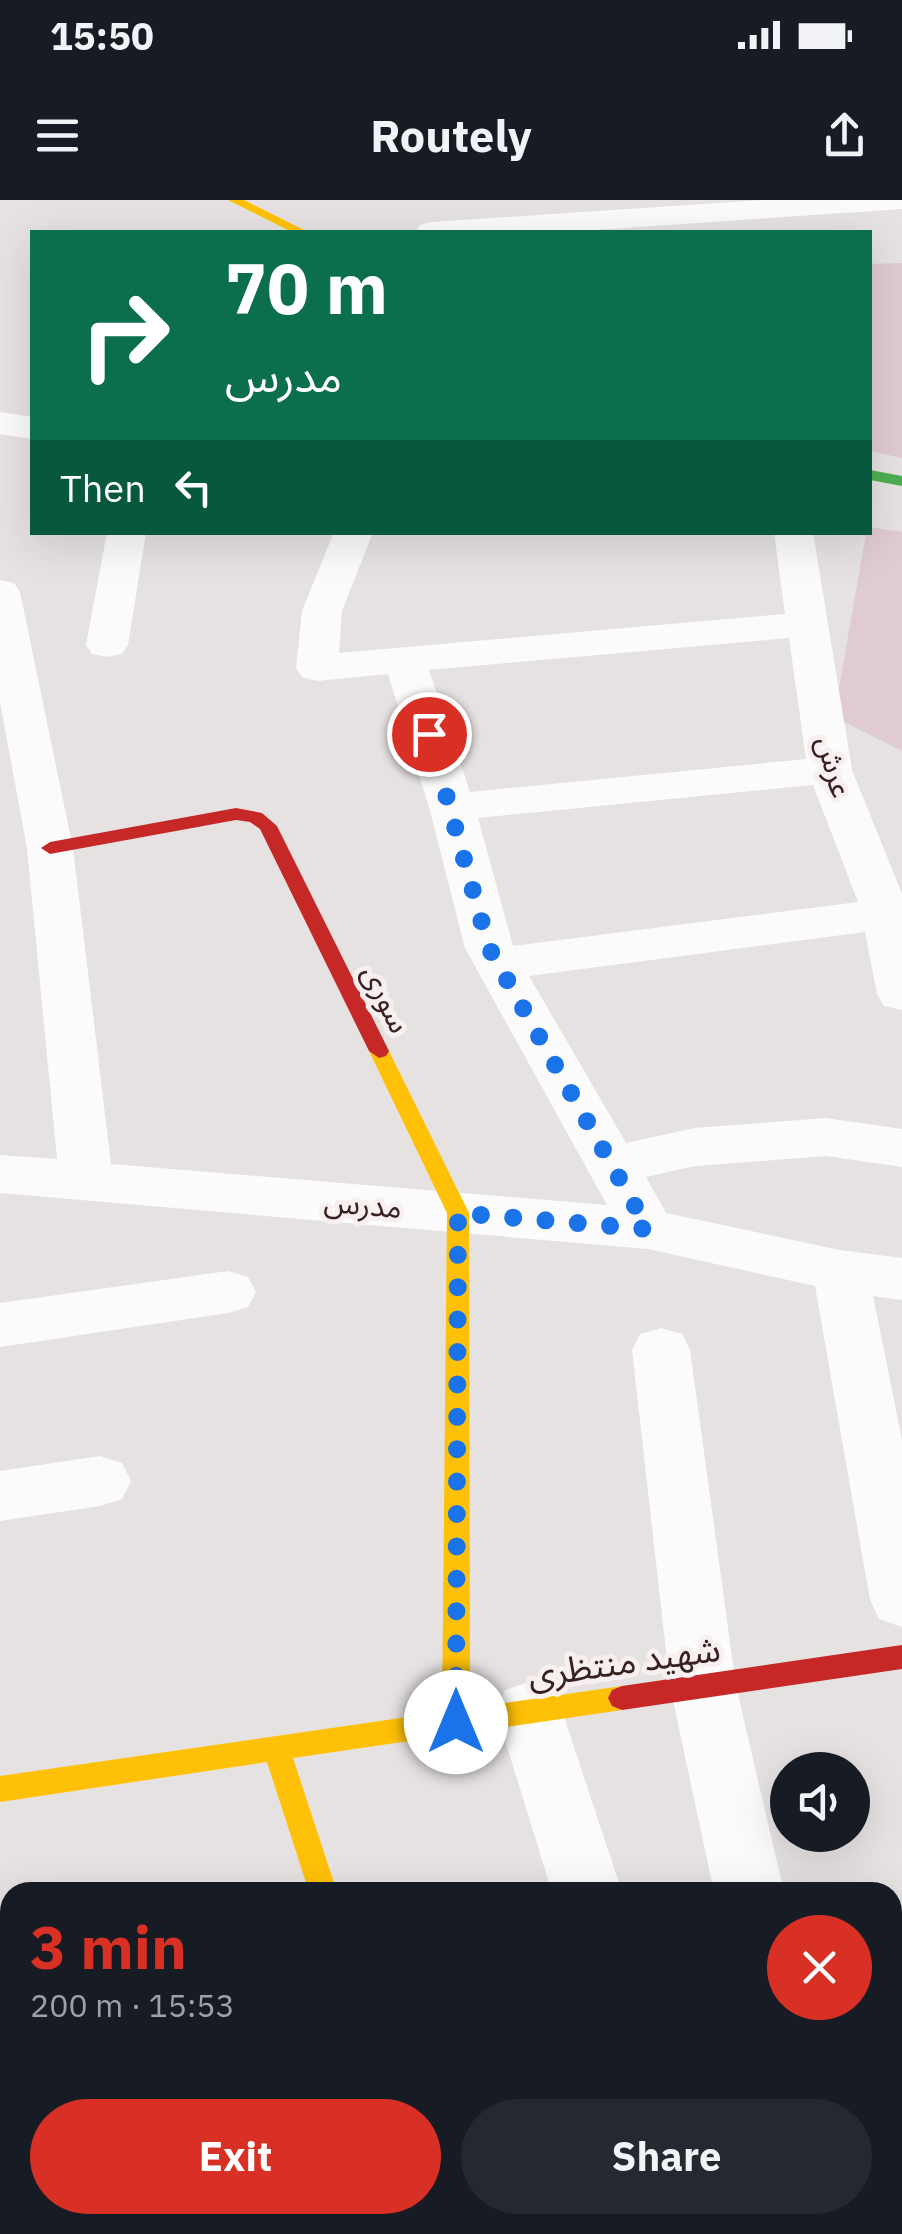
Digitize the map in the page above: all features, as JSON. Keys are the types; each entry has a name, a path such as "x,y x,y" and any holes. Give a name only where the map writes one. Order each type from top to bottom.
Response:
{"street":[{"path":"234,200 296,230"},
{"path":"461,230 902,200"},
{"path":"0,423 30,428"},
{"path":"872,476 902,481"},
{"path":"107,645 126,535"},
{"path":"353,535 322,611 317,668 807,624"},
{"name":"عرش","path":"792,535 830,770 886,914 902,994"},
{"path":"0,592 50,848 86,1182"},
{"path":"405,660 452,807 489,948 648,1229"},
{"path":"452,807 830,770"},
{"name":"سوری","path":"50,848 236,814 255,816 268,826 458,1213"},
{"path":"498,964 886,914"},
{"path":"613,1165 696,1147 826,1138 902,1148"},
{"name":"مدرس","path":"0,1174 648,1229 840,1271 902,1279"},
{"path":"456,1722 458,1213"},
{"path":"840,1271 902,1600"},
{"path":"0,1325 228,1292"},
{"path":"661,1350 703,1686 747,1882"},
{"path":"0,1496 100,1481"},
{"name":"شهید منتظری","path":"0,1789 902,1656"},
{"path":"529,1711 583,1882"},
{"path":"276,1749 320,1882"}],"shaded area":[{"path":"902,263 902,458 872,451 872,264"},
{"path":"872,527 902,532 902,751 834,717 866,535 872,535"}],"traffic: fast":[{"path":"872,475 902,481"}],"traffic: slow":[{"path":"234,200 297,230"},
{"path":"379,1051 458,1213 456,1722"},
{"path":"0,1789 622,1698"},
{"path":"276,1749 320,1882"}],"traffic: jam":[{"path":"50,848 236,814 255,817 268,826 379,1051"},
{"path":"622,1698 902,1657"}],"route":[{"path":"429,734 489,948 648,1229 458,1213 456,1722"}]}
